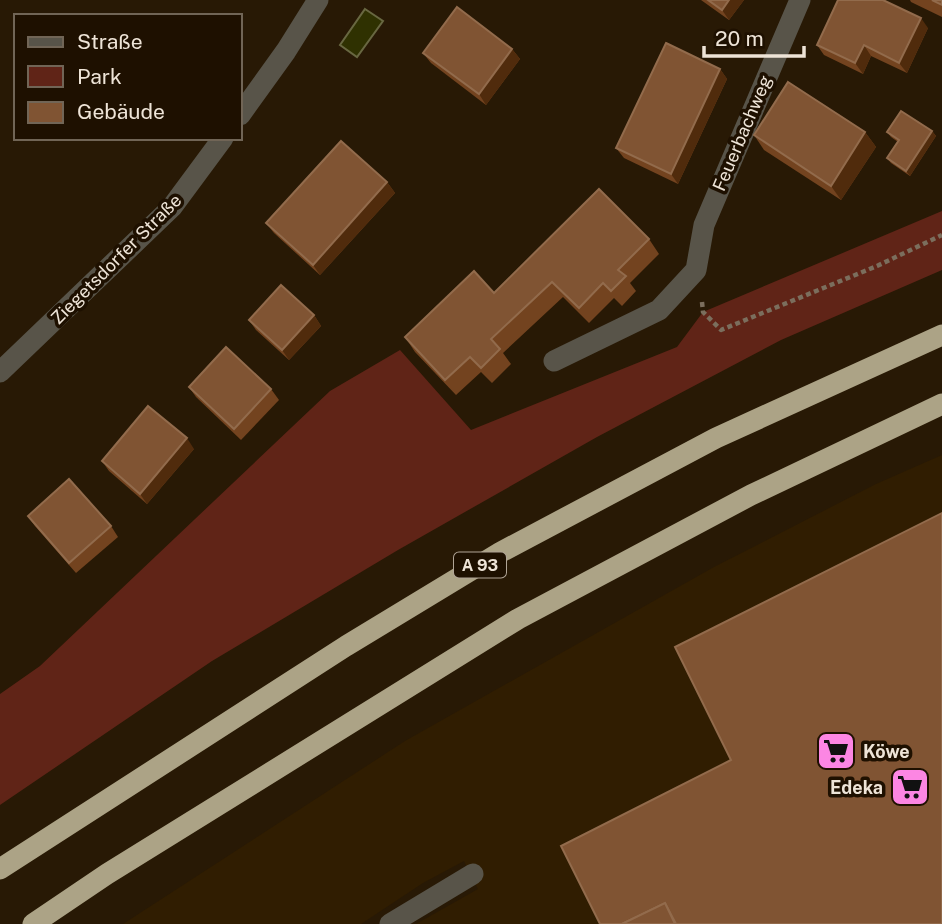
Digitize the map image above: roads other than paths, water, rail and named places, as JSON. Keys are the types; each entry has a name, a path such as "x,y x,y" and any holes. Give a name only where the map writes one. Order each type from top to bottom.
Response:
{"highway":[{"name":"A 93","path":"0,869 346,646 501,552 716,438 942,335"},
{"path":"33,924 107,874 518,619 751,495 942,404"}],"street":[{"path":"242,112 286,51 318,0"},
{"name":"Feuerbachweg","path":"554,361 659,310 696,271 704,225 800,0"},
{"name":"Ziegetsdorfer Straße","path":"0,372 172,207 222,140"},
{"path":"390,924 473,874"}],"place":[{"name":"Köwe","path":"836,751"},
{"name":"Edeka","path":"910,787"}]}
